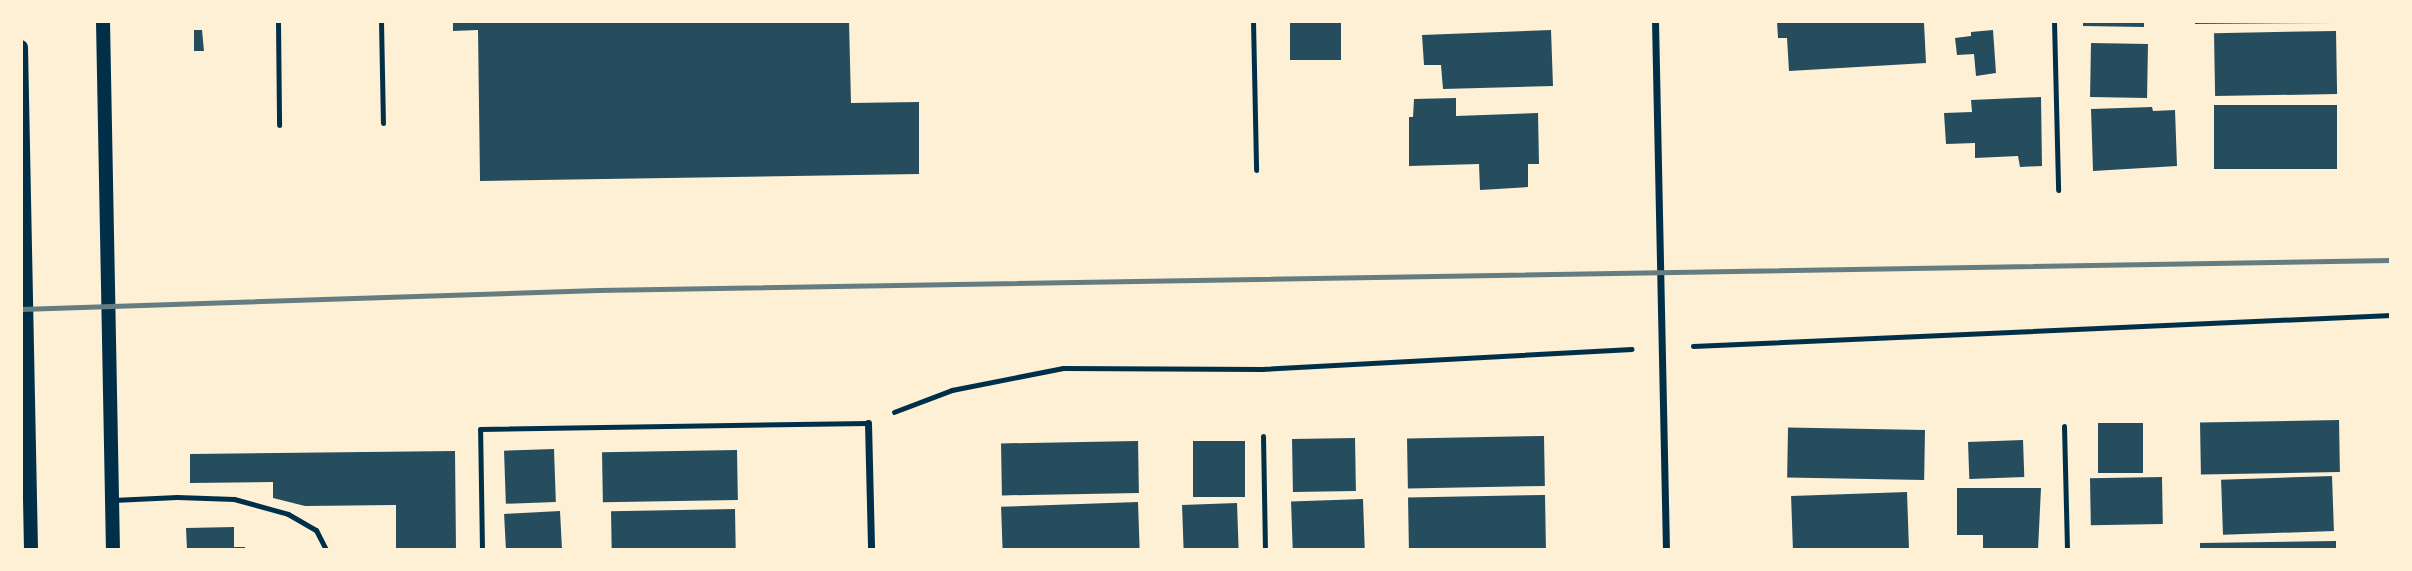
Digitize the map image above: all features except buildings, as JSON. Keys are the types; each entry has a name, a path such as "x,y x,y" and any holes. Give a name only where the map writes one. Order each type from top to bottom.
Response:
{"main road":[{"path":"103,21 113,550"},
{"path":"21,47 31,550"}],"street":[{"path":"1655,21 1667,550"},
{"path":"868,422 871,550"}],"lane":[{"path":"278,21 279,125"},
{"path":"381,21 383,123"},
{"path":"1253,21 1256,170"},
{"path":"2054,21 2057,190"},
{"path":"482,550 480,429 868,422"},
{"path":"2064,426 2067,550"},
{"path":"1263,436 1265,550"},
{"path":"112,500 177,497 234,499 288,514 316,530 326,550"}],"path":[{"path":"868,422 952,390 1063,368 1262,369 1662,347 2391,315"}],"railway":[{"path":"21,309 598,290 2391,260"}]}
